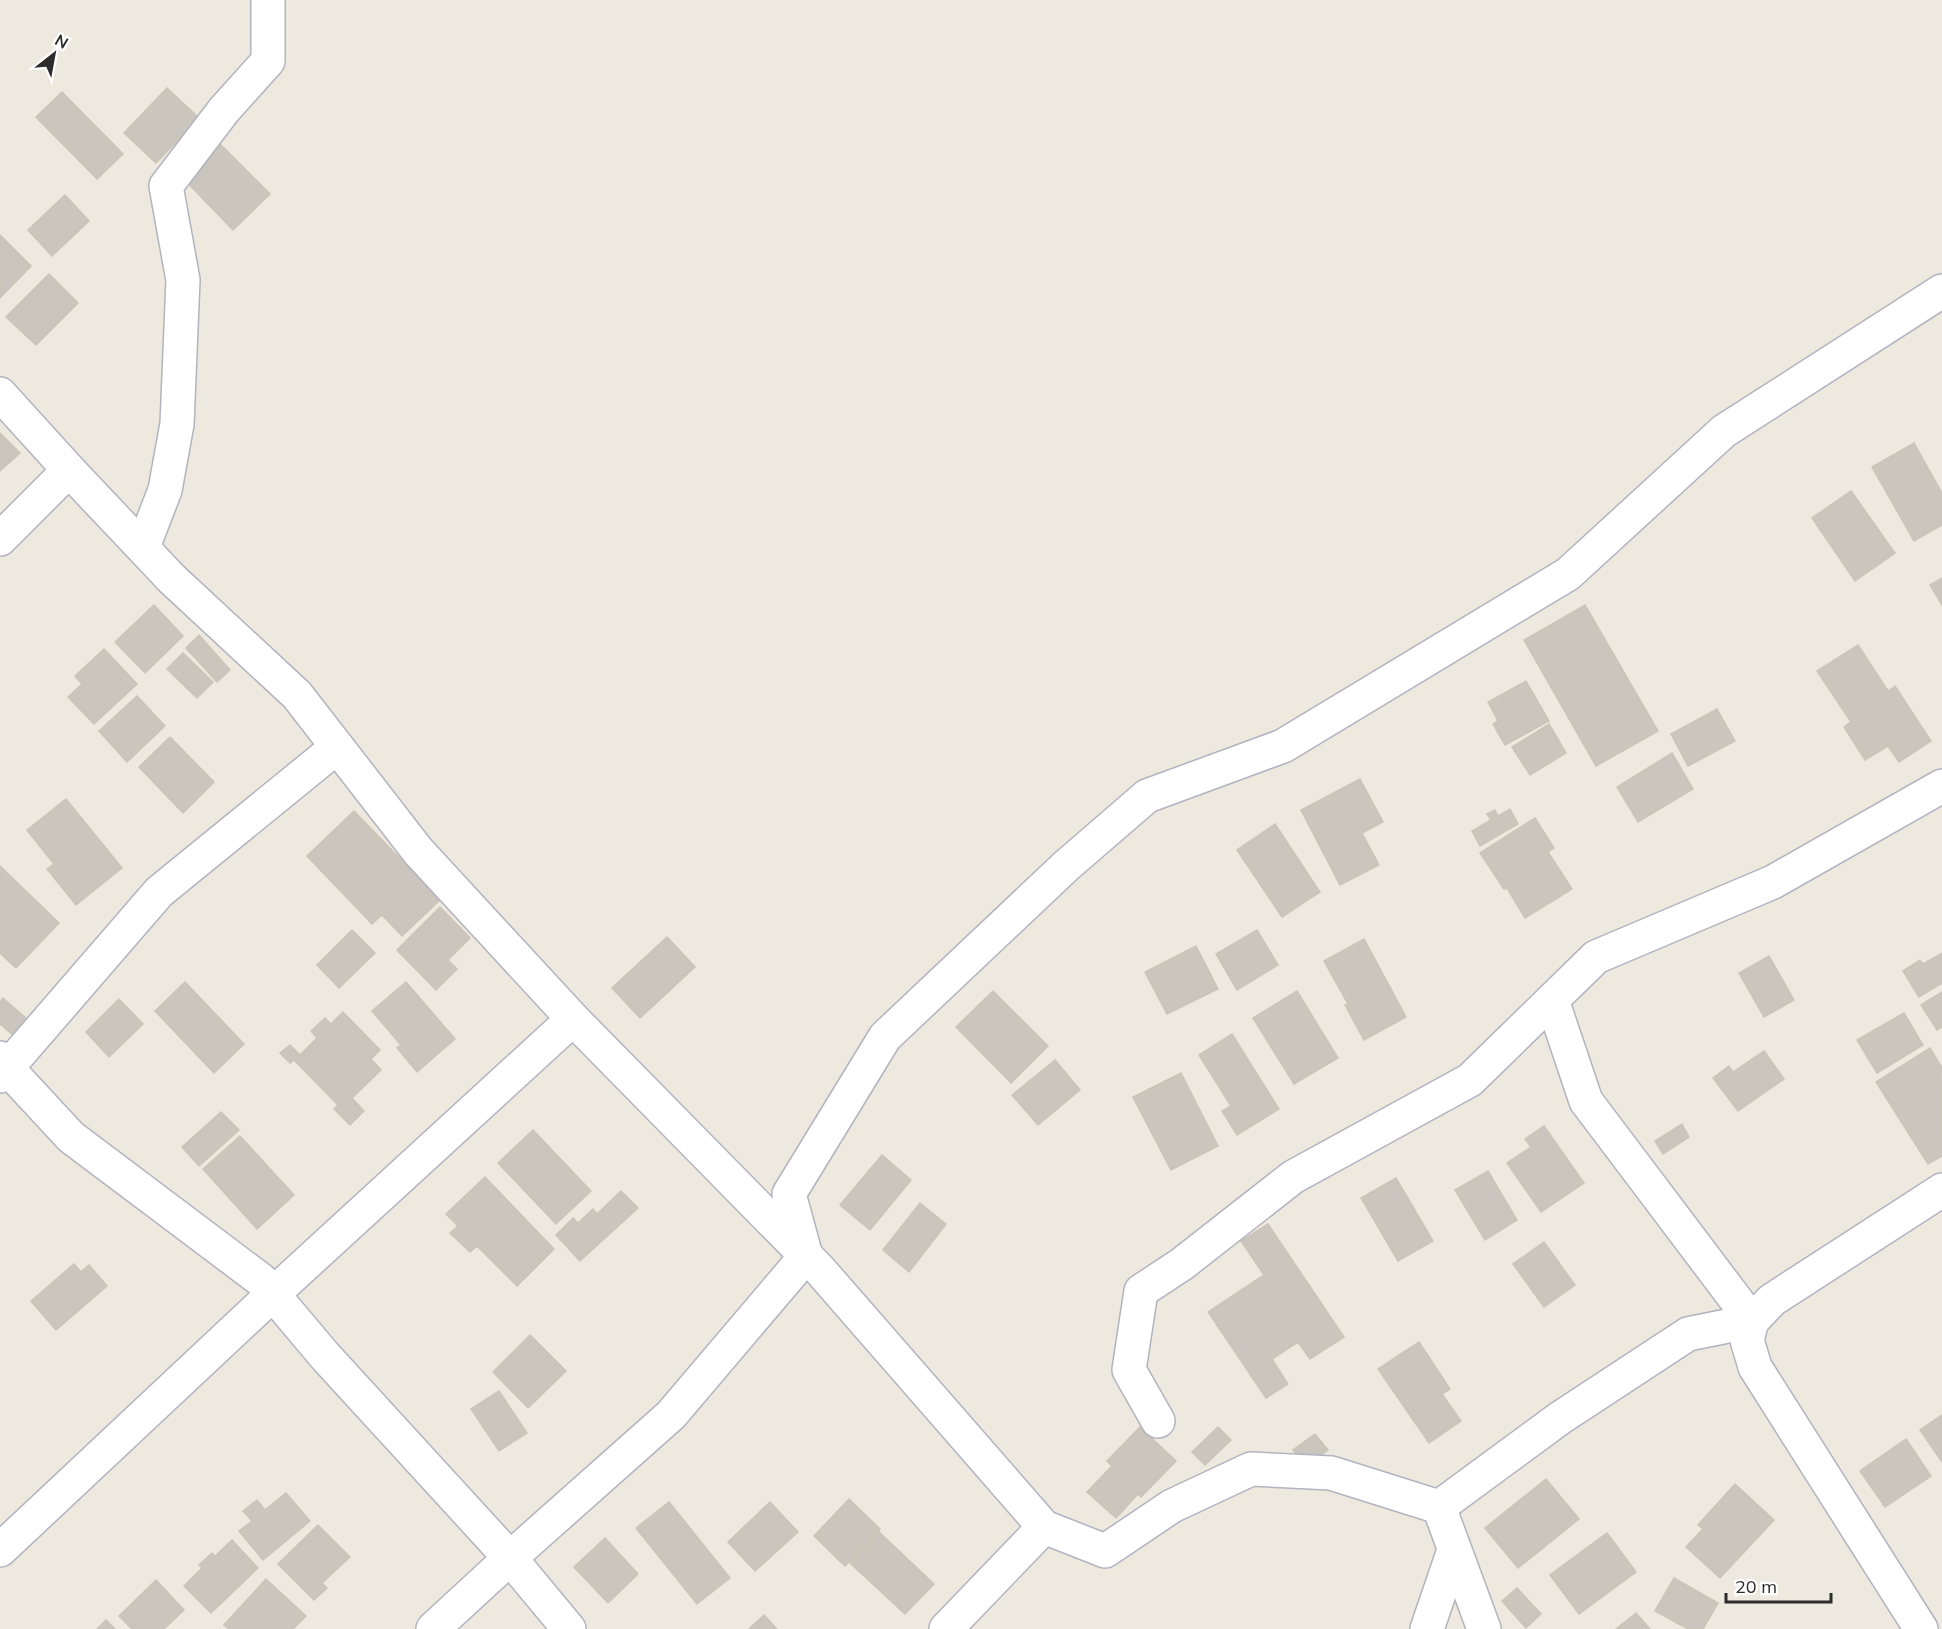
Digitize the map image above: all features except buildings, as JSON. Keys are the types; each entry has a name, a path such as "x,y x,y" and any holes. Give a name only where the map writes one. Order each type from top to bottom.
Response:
{"street":[{"path":"143,548 165,490 177,424 183,280 166,186 224,110 268,61 268,0"},
{"path":"806,1256 789,1194 885,1037 1066,866 1147,796 1283,746 1568,574 1724,431 1942,291"},
{"path":"0,394 172,579 297,695 418,851 573,1019 806,1256 1044,1527 1105,1551 1172,1506 1251,1469 1331,1473 1438,1507"},
{"path":"0,539 69,470"},
{"path":"337,747 159,891 2,1067 71,1137 261,1280 325,1356 510,1558 569,1629"},
{"path":"1158,1421 1129,1370 1141,1291 1182,1264 1293,1177 1470,1080 1596,957 1773,882 1942,786"},
{"path":"1552,1000 1586,1101 1752,1321"},
{"path":"0,1550 273,1294 573,1019"},
{"path":"1921,1629 1755,1367 1747,1340 1752,1321 1772,1300 1942,1190"},
{"path":"433,1629 670,1415 806,1256"},
{"path":"1438,1507 1560,1418 1688,1334 1752,1321"},
{"path":"1438,1507 1484,1629"},
{"path":"946,1629 1044,1527"},
{"path":"1427,1629 1454,1550"}]}
